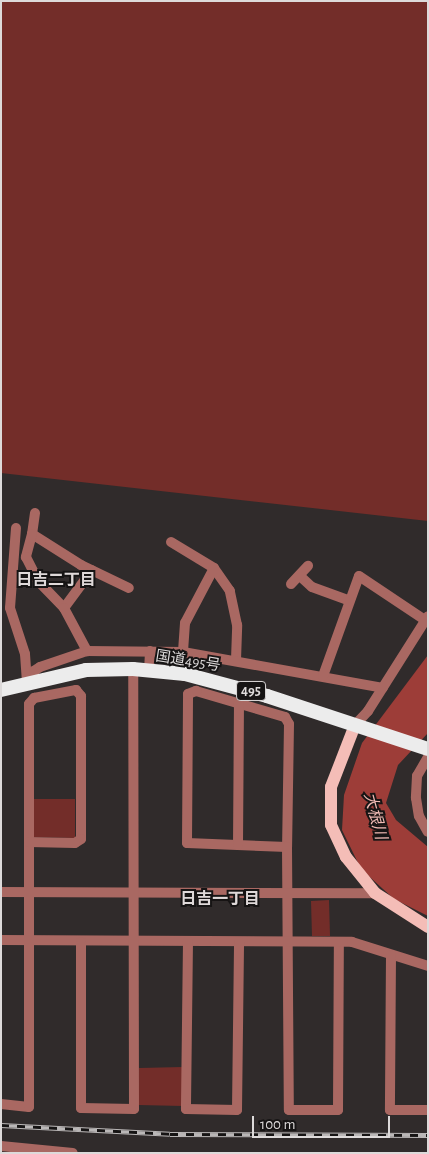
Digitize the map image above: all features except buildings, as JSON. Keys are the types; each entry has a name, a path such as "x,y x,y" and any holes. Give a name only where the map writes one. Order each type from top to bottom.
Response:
{"highway":[{"name":"国道495号","path":"2,689 31,680 86,670 134,669 225,683 360,726"},
{"name":"495","path":"360,726 428,751"}],"main road":[{"path":"360,726 331,787 329,814 346,857 375,892 428,927"}],"street":[{"path":"35,513 26,557 39,582 64,608 87,651"},
{"path":"16,528 10,608 25,654 31,680"},
{"path":"32,534 92,570 129,588"},
{"path":"170,542 214,568 230,590 237,625 236,660"},
{"path":"291,584 308,566"},
{"path":"183,652 185,623 214,568"},
{"path":"64,608 92,570"},
{"path":"300,576 312,587 348,600"},
{"path":"323,676 348,600 359,576 426,618 360,726"},
{"path":"31,680 34,671 40,667 87,651 150,651 183,652 236,660 383,688"},
{"path":"150,651 150,671"},
{"path":"81,942 81,1108 134,1109 134,669"},
{"path":"1,1104 29,1106 28,892 29,704 34,698 76,690 81,696 81,838 75,843 29,842"},
{"path":"287,847 187,843 188,694 196,691 239,703 285,717 289,724 287,847 289,1110 338,1110 339,942"},
{"path":"238,845 239,703"},
{"path":"428,751 416,785 416,807 428,832"},
{"path":"1,892 375,892"},
{"path":"1,940 81,942 352,942 428,966"},
{"path":"188,941 186,1110 236,1110 239,942"},
{"path":"391,955 390,1110 428,1110"},
{"path":"1,1146 73,1153"}],"shaded area":[{"path":"1,1 428,1 428,521 1,473"},
{"path":"32,799 75,799 75,838 32,837"},
{"path":"329,900 330,936 312,936 311,901"},
{"path":"183,1067 183,1106 138,1105 139,1068"}],"water":[{"name":"大根川","path":"428,655 428,733 398,765 386,803 396,820 428,847 428,916 394,899 361,869 342,830 344,795 362,743"}],"railway":[{"path":"1,1125 170,1134 428,1135"}],"district":[{"name":"日吉二丁目","path":"56,580"},
{"name":"日吉一丁目","path":"220,899"}]}
